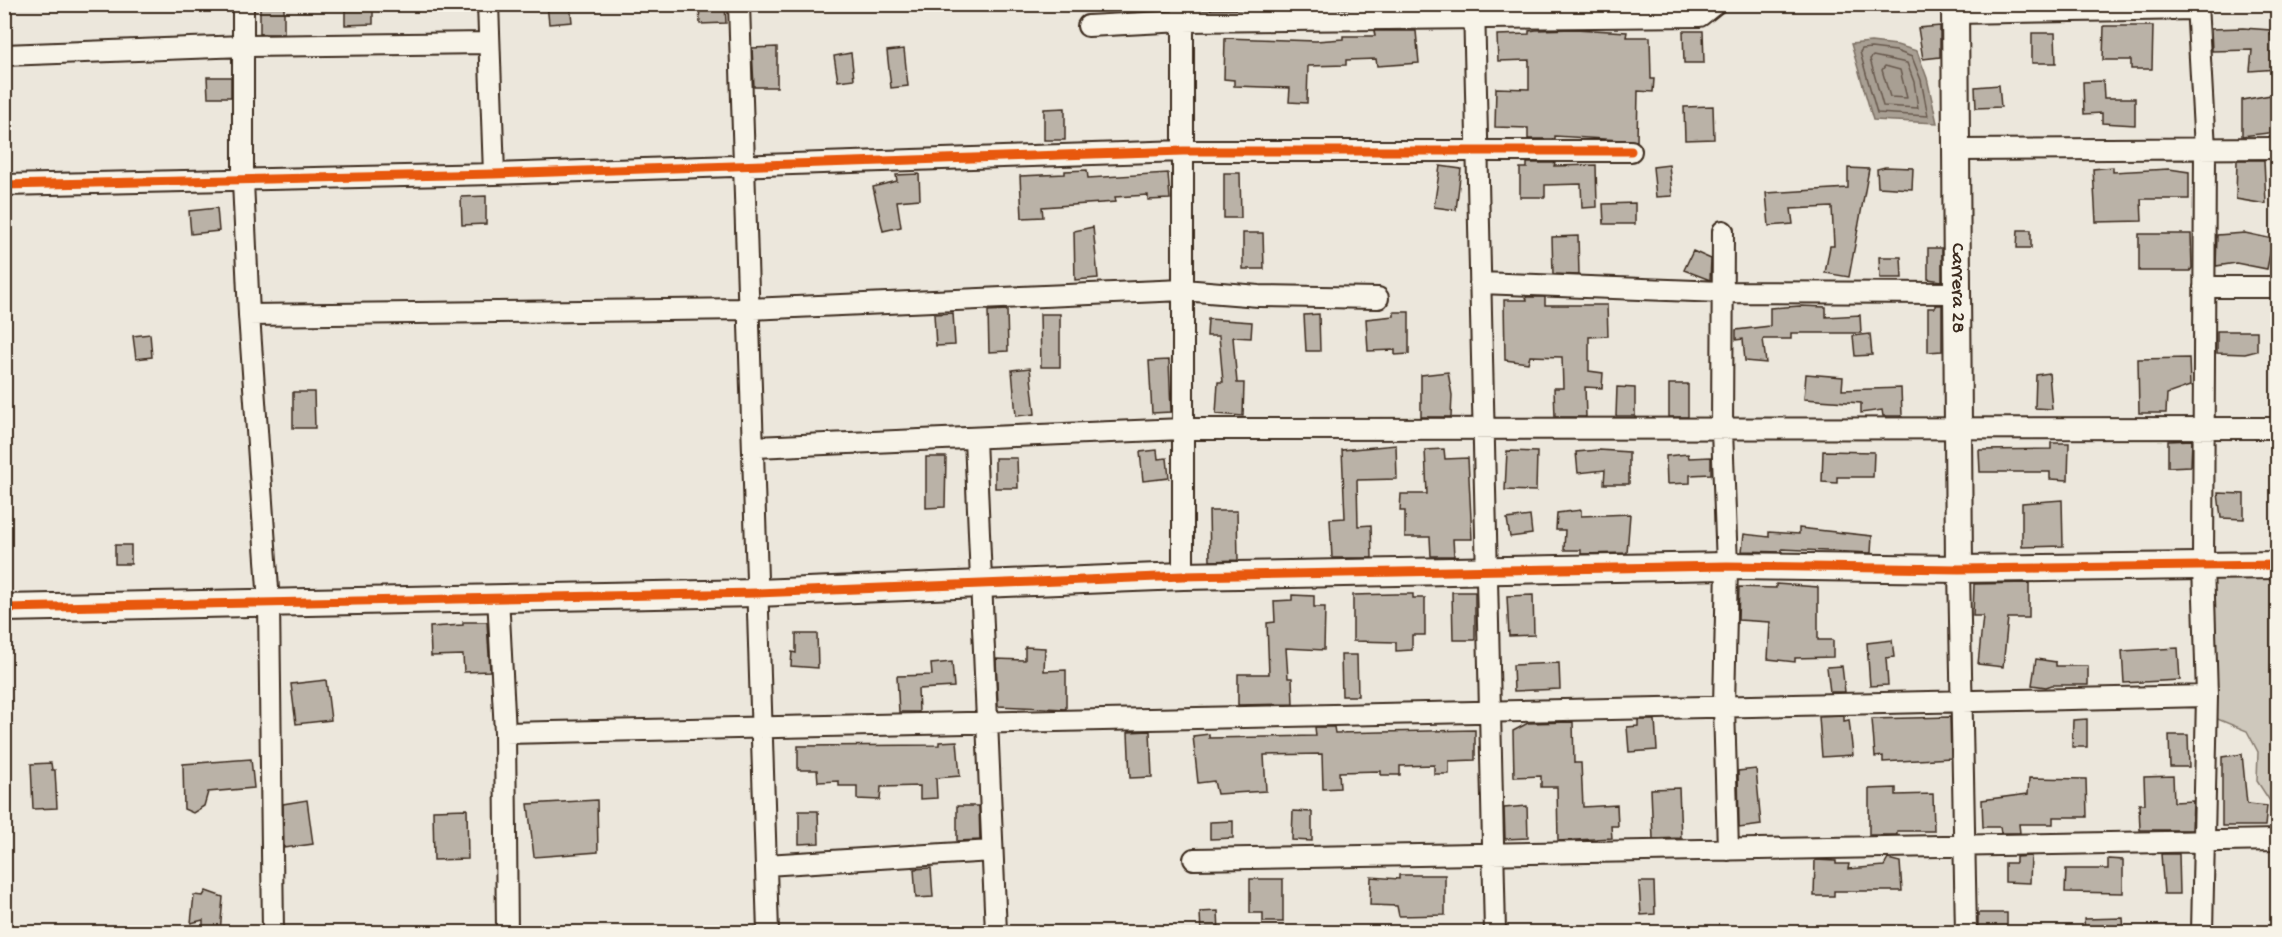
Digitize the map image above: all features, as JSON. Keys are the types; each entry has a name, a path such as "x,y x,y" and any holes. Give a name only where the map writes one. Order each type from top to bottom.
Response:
{"street":[{"path":"243,4 243,181 249,315 269,603 273,933"},
{"path":"488,4 494,174"},
{"path":"739,4 768,933"},
{"path":"1088,26 1183,13 1474,12 1700,16 1715,4"},
{"path":"1955,9 2197,7 2205,149 2203,565 2206,696 2202,933"},
{"name":"Carrera 28","path":"1955,9 1959,569"},
{"path":"1474,12 1495,933"},
{"path":"1183,13 1183,576"},
{"path":"4,55 244,46 488,43"},
{"path":"1956,150 2277,148"},
{"path":"4,185 494,174 1183,151 1631,151"},
{"path":"1723,231 1722,430 1727,566 1724,706 1728,850"},
{"path":"1480,283 1722,292 1958,293"},
{"path":"2204,287 2277,287"},
{"path":"249,315 748,309 1183,290 1259,296 1378,298"},
{"path":"753,447 1183,429 2277,428"},
{"path":"975,439 996,933"},
{"path":"4,608 498,596 757,593 981,586 1183,576 1727,566 1959,569 2277,565"},
{"path":"1959,569 1966,933"},
{"path":"498,596 505,733 507,933"},
{"path":"505,733 2206,696"},
{"path":"1194,859 2277,840"},
{"path":"766,865 992,851"}],"shaded area":[{"path":"2211,569 2277,570 2277,812 2257,781 2258,752 2247,731 2215,718"}],"water":[{"path":"1871,42 1897,45 1917,51 1927,78 1937,123 1873,120 1851,44"}],"building":[{"path":"260,4 284,4 284,34 260,34"},
{"path":"345,4 373,4 373,24 345,25"},
{"path":"547,4 570,4 572,22 549,24"},
{"path":"699,4 725,4 726,23 700,24"},
{"path":"1373,4 1415,4 1415,7 1373,7"},
{"path":"1940,26 1940,57 1923,59 1918,28"},
{"path":"2104,26 2153,26 2152,69 2131,69 2131,60 2103,60"},
{"path":"1575,29 1627,32 1626,37 1650,37 1653,92 1638,91 1637,141 1555,136 1555,139 1528,139 1528,128 1495,127 1496,88 1529,89 1529,60 1498,61 1497,35 1529,34 1529,31 1536,30"},
{"path":"2211,29 2271,30 2271,35 2277,34 2277,69 2250,71 2252,50 2212,51"},
{"path":"1374,31 1416,31 1419,63 1377,66 1376,59 1346,60 1346,65 1308,66 1307,103 1289,102 1290,88 1234,86 1234,80 1224,79 1225,38 1316,41 1343,39 1343,36 1375,36"},
{"path":"1683,31 1703,31 1704,63 1684,63"},
{"path":"2032,33 2055,33 2056,63 2032,63"},
{"path":"777,47 777,87 754,87 752,48"},
{"path":"904,49 908,86 891,88 887,51"},
{"path":"851,53 854,79 838,81 834,56"},
{"path":"207,77 231,77 231,97 208,97"},
{"path":"2103,81 2104,98 2135,98 2135,125 2102,123 2102,113 2084,114 2083,82"},
{"path":"1999,85 2001,107 1976,108 1975,87"},
{"path":"2277,94 2277,132 2242,136 2242,100"},
{"path":"1713,106 1714,139 1685,140 1684,107"},
{"path":"1065,108 1065,140 1044,140 1044,109"},
{"path":"2237,160 2264,160 2266,204 2236,199"},
{"path":"1527,163 1555,163 1554,166 1596,165 1597,207 1582,208 1581,184 1545,185 1545,197 1520,197 1520,168 1527,168"},
{"path":"1669,165 1672,196 1656,197 1653,167"},
{"path":"1440,166 1461,169 1456,210 1434,207"},
{"path":"2113,167 2113,172 2169,169 2189,172 2189,199 2141,199 2142,221 2096,222 2093,169"},
{"path":"1848,168 1869,169 1849,277 1825,273 1830,246 1834,246 1832,207 1791,209 1793,224 1769,226 1766,193 1848,188"},
{"path":"1913,168 1912,189 1878,187 1877,169"},
{"path":"1087,170 1088,178 1168,173 1170,199 1148,200 1148,195 1115,197 1116,202 1042,207 1043,217 1022,218 1020,176 1065,174 1065,171"},
{"path":"1224,173 1240,173 1241,218 1224,218"},
{"path":"919,174 920,199 897,201 901,227 883,231 873,187 897,181 896,175"},
{"path":"486,196 486,224 462,225 461,197"},
{"path":"1635,203 1635,224 1604,224 1603,204"},
{"path":"217,208 219,231 191,234 189,211"},
{"path":"1093,227 1098,278 1075,280 1074,231"},
{"path":"2018,230 2031,230 2031,248 2017,248"},
{"path":"1243,233 1263,233 1264,269 1243,269"},
{"path":"2245,233 2273,239 2267,269 2236,263 2216,266 2217,235"},
{"path":"2139,234 2191,234 2192,268 2190,271 2139,271"},
{"path":"1578,236 1579,275 1553,274 1552,237"},
{"path":"1928,248 1942,248 1942,281 1928,279"},
{"path":"1693,251 1711,259 1710,280 1684,270"},
{"path":"1879,257 1901,257 1902,278 1880,278"},
{"path":"1526,297 1545,297 1545,305 1607,305 1608,336 1589,337 1589,371 1603,373 1602,388 1585,387 1586,417 1555,417 1554,388 1563,388 1562,357 1530,356 1528,363 1505,360 1504,300 1527,300"},
{"path":"1935,305 1942,305 1942,351 1928,352 1928,308 1935,308"},
{"path":"1826,307 1826,317 1860,315 1861,333 1791,333 1791,339 1763,339 1766,363 1745,361 1743,339 1736,340 1736,330 1770,326 1770,308"},
{"path":"1007,310 1008,351 989,352 988,311"},
{"path":"1394,312 1409,312 1409,354 1395,355 1395,350 1368,351 1366,319 1394,316"},
{"path":"953,313 955,345 936,346 934,314"},
{"path":"1040,314 1060,314 1060,367 1041,367"},
{"path":"1319,314 1320,351 1306,351 1304,315"},
{"path":"1208,319 1252,322 1251,338 1233,337 1237,383 1244,383 1243,416 1216,414 1218,382 1223,382 1219,336 1207,336"},
{"path":"2217,331 2257,331 2257,351 2245,354 2217,353"},
{"path":"150,334 152,357 136,359 133,336"},
{"path":"1870,334 1872,355 1855,356 1853,336"},
{"path":"2189,358 2190,386 2167,394 2166,413 2139,413 2138,359"},
{"path":"1169,360 1171,412 1152,413 1149,361"},
{"path":"1030,368 1035,414 1016,416 1012,370"},
{"path":"1448,372 1452,395 1451,417 1421,417 1421,375"},
{"path":"2049,373 2052,409 2035,408 2036,375"},
{"path":"1806,374 1843,377 1842,390 1901,388 1902,416 1883,416 1882,410 1861,413 1861,403 1804,399"},
{"path":"1669,384 1688,384 1688,417 1669,417"},
{"path":"1617,387 1635,388 1635,416 1616,416"},
{"path":"293,392 314,392 315,428 293,428"},
{"path":"2192,440 2191,466 2168,467 2168,441"},
{"path":"2051,443 2069,443 2068,480 2050,479 2050,472 1980,472 1979,450 2051,449"},
{"path":"1396,445 1397,479 1357,480 1358,526 1371,525 1372,558 1332,558 1330,519 1345,518 1342,450"},
{"path":"1444,449 1445,459 1468,458 1472,539 1453,539 1454,556 1431,556 1430,537 1405,537 1405,511 1400,511 1401,494 1427,494 1425,450"},
{"path":"1157,450 1158,459 1167,458 1169,478 1143,481 1140,452"},
{"path":"1599,450 1629,452 1629,484 1604,484 1605,470 1578,473 1576,452"},
{"path":"1507,451 1537,452 1536,491 1505,490"},
{"path":"1823,451 1874,452 1873,477 1837,477 1837,483 1822,482"},
{"path":"1688,454 1689,458 1711,457 1711,474 1690,475 1690,483 1667,484 1666,456"},
{"path":"926,457 946,457 945,507 926,508"},
{"path":"995,458 1017,458 1018,488 995,488"},
{"path":"2218,493 2244,494 2244,519 2221,518"},
{"path":"2062,500 2063,546 2022,547 2022,503"},
{"path":"1581,510 1581,516 1630,514 1627,553 1581,554 1581,550 1564,550 1565,530 1556,530 1557,513"},
{"path":"1209,511 1237,511 1238,560 1210,561"},
{"path":"1530,516 1532,534 1510,537 1507,519"},
{"path":"1799,528 1872,536 1871,553 1782,549 1782,552 1742,551 1744,534 1769,537 1769,532 1799,534"},
{"path":"115,545 131,545 131,564 115,564"},
{"path":"2029,583 2029,618 2008,618 2003,667 1978,664 1983,616 1973,616 1974,584"},
{"path":"1776,584 1818,587 1818,640 1833,640 1833,657 1795,658 1795,662 1768,659 1770,622 1738,620 1739,587 1776,588"},
{"path":"1452,592 1475,592 1475,640 1453,640"},
{"path":"1413,594 1413,598 1425,598 1425,635 1412,635 1412,650 1396,651 1396,642 1353,641 1353,595"},
{"path":"1292,595 1314,596 1314,607 1325,607 1324,650 1286,648 1288,678 1292,678 1293,704 1238,705 1238,674 1269,674 1267,623 1275,622 1274,601 1292,600"},
{"path":"1533,595 1534,635 1509,636 1507,596"},
{"path":"463,622 487,622 490,671 464,672 463,655 431,656 430,627 463,625"},
{"path":"796,634 817,634 818,668 791,666 792,652 796,653"},
{"path":"1892,640 1894,657 1886,658 1888,685 1870,686 1867,643"},
{"path":"1025,647 1045,648 1044,671 1066,670 1066,709 998,706 996,659 1025,660"},
{"path":"2178,648 2180,680 2124,683 2122,651"},
{"path":"1341,655 1357,655 1358,696 1342,696"},
{"path":"2036,659 2056,662 2056,666 2088,666 2088,685 2046,687 2032,685"},
{"path":"952,662 954,687 918,689 919,712 899,712 897,676 932,675 931,664"},
{"path":"1559,663 1560,689 1514,691 1513,665"},
{"path":"1842,666 1845,692 1830,692 1827,667"},
{"path":"326,680 331,720 296,724 291,684"},
{"path":"1844,716 1844,721 1849,720 1853,755 1822,757 1819,717"},
{"path":"1950,717 1951,758 1883,762 1883,756 1875,757 1872,719"},
{"path":"2087,719 2087,747 2072,747 2073,720"},
{"path":"1638,720 1655,720 1657,750 1629,752 1627,727 1638,726"},
{"path":"1573,722 1574,763 1581,763 1583,807 1617,805 1618,826 1611,826 1612,838 1558,841 1557,787 1541,787 1541,776 1514,777 1513,731 1528,723"},
{"path":"1315,727 1334,727 1335,733 1475,730 1475,760 1449,761 1449,774 1434,774 1434,765 1400,766 1400,775 1381,775 1381,771 1339,772 1340,788 1323,789 1322,754 1264,755 1266,791 1217,794 1214,781 1198,783 1193,736 1209,734 1209,738 1316,736"},
{"path":"1150,731 1152,777 1130,778 1128,732"},
{"path":"2169,735 2188,735 2189,767 2170,767"},
{"path":"957,741 960,776 936,778 937,798 920,799 920,786 881,787 880,800 857,799 857,786 839,786 839,781 818,782 817,770 798,770 798,746 939,745 939,742"},
{"path":"2242,754 2247,804 2267,806 2265,826 2222,826 2222,757"},
{"path":"251,759 254,788 208,792 204,806 193,813 184,809 183,764"},
{"path":"51,763 52,770 55,770 57,808 33,809 31,764"},
{"path":"1756,769 1761,825 1739,828 1738,771"},
{"path":"2173,776 2174,802 2193,801 2192,830 2140,830 2139,804 2145,804 2144,777"},
{"path":"2029,778 2086,779 2087,817 2053,817 2053,824 2019,824 2020,833 2001,833 2000,827 1983,827 1982,800 2028,794"},
{"path":"1679,788 1681,838 1653,839 1651,789"},
{"path":"1896,788 1896,795 1933,794 1934,831 1897,831 1897,835 1869,835 1869,789"},
{"path":"307,800 313,844 284,848 283,804"},
{"path":"597,800 598,852 534,857 528,804"},
{"path":"957,806 979,806 980,840 957,841"},
{"path":"1527,806 1528,838 1505,839 1504,808"},
{"path":"467,809 468,859 434,860 433,810"},
{"path":"799,811 818,811 819,843 799,844"},
{"path":"1293,811 1312,812 1312,841 1292,840"},
{"path":"1233,821 1233,838 1210,839 1210,822"},
{"path":"2161,854 2179,854 2180,894 2164,894"},
{"path":"2031,856 2030,883 2005,882 2005,863 2016,863 2016,857"},
{"path":"1888,859 1900,862 1902,891 1834,891 1834,896 1814,896 1815,860 1849,864 1848,869 1884,866"},
{"path":"2108,859 2123,860 2123,893 2065,892 2066,869 2108,869"},
{"path":"931,868 933,897 916,898 914,869"},
{"path":"1399,875 1445,875 1445,915 1399,916 1397,906 1370,905 1371,877 1399,879"},
{"path":"1250,879 1283,879 1283,922 1263,922 1263,913 1250,913"},
{"path":"1639,882 1654,882 1655,914 1641,915"},
{"path":"206,891 223,897 220,933 203,933 203,920 191,923 194,895 203,896"},
{"path":"1218,911 1219,933 1201,933 1200,912"},
{"path":"1978,913 2007,913 2007,933 1978,933"},
{"path":"2123,918 2124,933 2085,933 2084,919"}],"cycle path":[{"path":"4,185 494,174 1183,151 1631,151"},
{"path":"4,608 757,593 1183,576 1727,566 1959,569 2278,565"}]}
